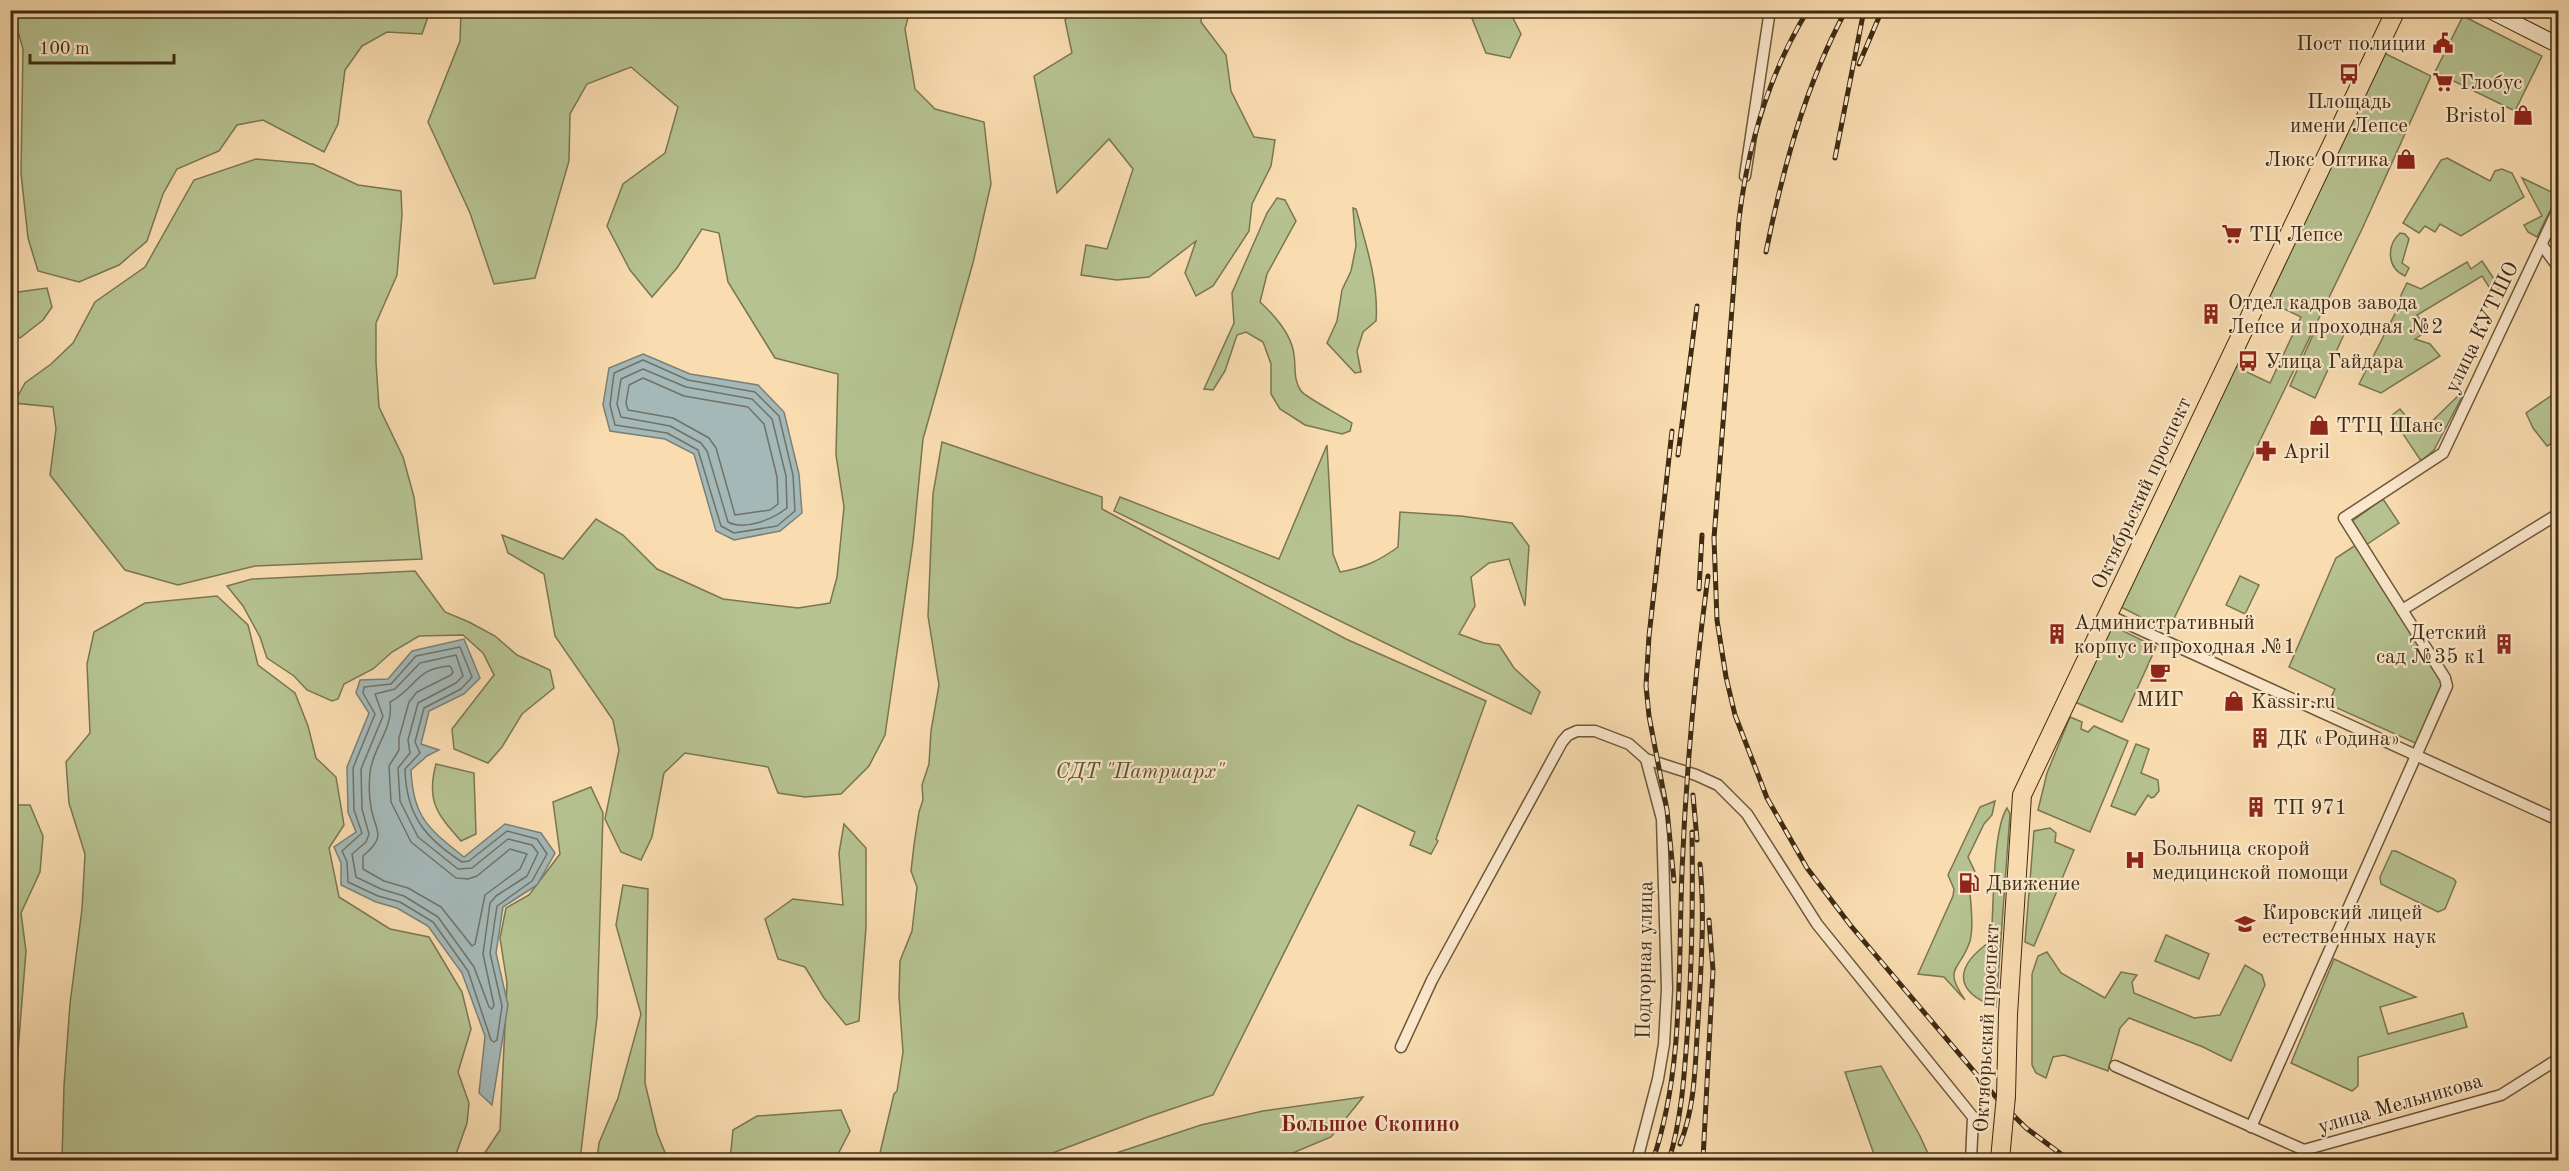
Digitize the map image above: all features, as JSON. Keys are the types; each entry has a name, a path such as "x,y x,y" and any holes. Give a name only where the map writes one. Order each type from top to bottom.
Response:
{"main road":[{"name":"Октябрьский проспект","path":"2000,1161 2006,1096 2008,1014 2022,795 2396,10"},
{"path":"2489,10 2559,45"}],"street":[{"path":"1745,176 1770,10"},
{"name":"улица КУТШО","path":"2402,610 2344,518 2442,453 2559,209"},
{"path":"2542,245 2559,267"},
{"path":"2251,1127 2440,706 2446,682 2402,610 2559,514"},
{"path":"2108,615 2559,820"},
{"path":"1401,1047 1432,980 1562,742 1568,735 1577,731 1595,731 1629,744 1646,759 1696,775 1718,785 1748,814 1817,924 1973,1117 1971,1161"},
{"name":"Подгорная улица","path":"1637,1161 1658,1079 1664,1044 1667,989 1662,819 1646,759"},
{"name":"улица Мельникова","path":"2115,1066 2304,1150 2501,1095 2559,1059"}],"green space":[{"path":"12,10 430,11 422,34 387,32 362,46 345,70 338,124 324,152 263,120 237,125 219,151 177,169 163,194 147,241 119,265 79,282 38,271 28,238 21,173 23,49"},
{"path":"910,10 905,29 915,89 935,109 984,122 991,184 973,263 923,439 913,542 885,735 869,766 841,794 805,797 778,793 768,767 685,753 664,773 652,837 641,860 621,852 605,819 619,750 613,720 555,636 544,574 508,553 502,535 563,559 596,519 623,535 657,569 723,599 798,608 830,603 837,577 844,507 836,455 838,374 775,358 728,282 719,233 702,229 677,268 652,297 630,270 607,226 623,184 665,153 678,107 631,67 587,84 570,114 569,161 535,278 494,284 470,213 428,122 460,41 461,11"},
{"path":"1072,10 1202,11 1201,22 1226,55 1231,91 1254,137 1275,140 1271,166 1252,204 1249,231 1213,286 1196,296 1185,273 1196,241 1149,277 1117,280 1081,275 1086,245 1107,249 1133,169 1109,139 1057,193 1034,76 1072,53 1065,20"},
{"path":"1509,10 1521,34 1510,58 1486,53 1469,11"},
{"path":"2463,16 2542,56 2515,111 2435,72"},
{"path":"2380,51 2431,76 2363,227 2168,631 2117,605 2232,365 2270,383 2301,317 2264,299"},
{"path":"2447,158 2490,181 2495,171 2502,169 2512,173 2524,197 2461,236 2440,224 2435,232 2425,226 2419,233 2403,223 2441,160"},
{"path":"256,159 313,164 358,185 401,191 402,215 397,275 376,323 376,362 379,407 403,457 414,497 422,559 255,566 178,585 125,570 50,475 56,429 53,407 14,403 25,383 51,364 73,343 95,302 145,267 194,180"},
{"path":"2522,178 2558,195 2537,237 2528,232 2524,225 2542,216"},
{"path":"1277,198 1285,200 1296,221 1267,274 1260,302 1276,319 1290,340 1296,378 1301,391 1352,423 1350,431 1342,434 1305,425 1280,409 1271,394 1271,364 1263,342 1246,332 1237,335 1225,371 1213,390 1204,389 1234,323 1232,293 1267,213"},
{"path":"1353,208 1356,209 1364,236 1376,293 1376,321 1363,332 1357,351 1361,372 1355,373 1327,343 1337,321 1342,290 1351,271 1356,246"},
{"path":"2400,233 2405,234 2409,239 2402,263 2409,268 2405,276 2395,268 2390,256 2392,244"},
{"path":"2482,261 2500,288 2493,293 2482,276 2417,315 2427,331 2415,339 2430,344 2440,356 2381,393 2359,384 2401,302 2401,295 2407,283 2421,289 2467,262 2471,269"},
{"path":"47,288 52,307 43,320 20,338 11,330 11,293"},
{"path":"2317,326 2329,332 2346,330 2315,398 2290,386"},
{"path":"2463,391 2434,450 2421,461 2391,416 2400,409 2420,433"},
{"path":"2558,391 2558,440 2547,446 2533,428 2526,413"},
{"name":"СДТ \"Патриарх\"","path":"942,442 1102,497 1102,509 1346,639 1486,701 1436,839 1438,841 1431,854 1410,845 1415,832 1358,805 1213,1095 1034,1160 866,1160 879,1157 894,1094 897,1091 903,1052 899,996 900,961 912,931 917,887 911,871 919,812 923,800 922,785 929,764 931,731 939,685 928,616 933,494"},
{"path":"1327,445 1333,554 1340,572 1370,563 1398,547 1400,512 1461,516 1512,523 1529,546 1525,606 1509,559 1489,563 1471,577 1475,606 1459,634 1484,643 1499,645 1514,668 1540,692 1531,714 1114,511 1120,497 1279,559"},
{"path":"2383,499 2399,523 2363,547 2445,678 2422,746 2328,704 2335,689 2289,667 2336,558 2359,543 2348,524"},
{"path":"415,571 445,612 495,636 517,655 550,670 554,688 522,714 502,747 488,763 454,749 452,729 494,675 483,653 463,635 419,636 392,652 373,669 344,684 338,699 332,701 307,690 294,676 267,658 260,637 243,606 227,586 252,579"},
{"path":"2240,576 2259,585 2245,614 2226,605"},
{"path":"217,596 248,625 258,665 295,693 308,726 316,758 336,777 344,825 329,848 339,897 390,929 429,937 462,992 471,1029 458,1072 469,1103 467,1123 454,1160 62,1160 70,1004 82,909 85,854 69,803 66,762 90,733 87,664 94,632 145,603"},
{"path":"2115,627 2156,647 2122,722 2075,702 2107,632"},
{"path":"2070,717 2082,722 2081,729 2088,732 2094,726 2128,741 2090,832 2038,810 2047,773"},
{"path":"2136,744 2149,749 2141,773 2158,780 2159,791 2154,797 2151,798 2148,795 2135,815 2111,806"},
{"path":"436,764 474,773 476,834 461,841 440,815 433,798 432,788"},
{"path":"591,787 603,813 597,1017 580,1160 480,1160 500,1130 507,983 500,938 506,908 529,895 560,854 553,802"},
{"path":"1995,801 1992,815 1984,824 1968,857 1976,874 1962,873 1961,892 1970,893 1972,930 1966,951 1954,975 1958,989 1965,1000 1944,977 1918,974 1953,896 1954,889 1948,875 1980,807"},
{"path":"11,805 30,805 43,836 40,872 21,913 26,951 11,1139"},
{"path":"2007,808 2010,814 1996,1007 1981,1001 1971,993 1965,985 1964,977 1965,968 1971,959 1991,941 1996,852 2002,819"},
{"path":"844,824 866,848 866,927 859,1021 846,1025 824,998 805,967 778,959 765,919 793,899 843,905 839,853"},
{"path":"2050,828 2056,833 2055,842 2074,850 2034,946 2025,942 2034,831"},
{"path":"2392,851 2454,879 2456,882 2445,909 2438,912 2381,884 2380,877"},
{"path":"623,885 648,889 645,1083 657,1133 668,1160 597,1160 599,1143 618,1098 641,1014 616,925"},
{"path":"2166,935 2209,954 2199,979 2155,961"},
{"path":"2047,952 2061,973 2105,998 2121,972 2137,975 2132,982 2134,993 2194,1018 2220,1015 2245,965 2262,975 2265,985 2231,1061 2203,1047 2129,1018 2120,1028 2108,1071 2064,1055 2053,1057 2046,1078 2036,1073 2032,1065 2032,974 2038,956"},
{"path":"2334,959 2416,997 2380,1007 2388,1034 2463,1013 2467,1027 2358,1057 2358,1086 2352,1091 2291,1063"},
{"path":"1881,1066 1931,1160 1876,1160 1845,1072"},
{"path":"1363,1097 1331,1137 1276,1160 1095,1160 1201,1125 1263,1111"},
{"path":"841,1110 850,1131 835,1160 730,1160 733,1130 757,1116"}],"water":[{"path":"643,354 690,374 758,385 784,412 799,474 802,513 780,531 734,540 716,531 694,454 665,439 610,431 603,405 609,368"},
{"path":"464,639 480,678 464,694 429,711 421,744 439,750 427,756 411,770 412,786 419,811 432,830 464,857 505,824 541,833 555,853 537,885 503,907 496,953 508,1005 492,1105 479,1093 485,1036 462,973 428,926 397,908 376,902 341,885 341,863 334,847 356,832 348,812 347,767 369,713 356,693 360,680 388,679 412,651"}],"railway":[{"path":"1808,10 1782,60 1762,111 1748,164 1739,219 1714,538 1717,620 1726,677 1735,715 1767,798 1807,868 1851,926 2000,1102 2026,1128 2069,1160"},
{"path":"1766,252 1797,128 1831,39 1846,10"},
{"path":"1835,158 1864,10"},
{"path":"1859,64 1882,10"},
{"path":"1678,455 1697,306"},
{"path":"1672,431 1649,636 1646,686 1649,716 1667,810 1674,881"},
{"path":"1699,589 1702,535"},
{"path":"1653,1160 1663,1125 1675,1054 1686,797 1695,686 1708,576"},
{"path":"1693,795 1697,840"},
{"path":"1669,1160 1679,1115 1687,1038 1692,935 1692,832"},
{"path":"1680,1144 1689,1114 1695,1067 1702,942 1700,864"},
{"path":"1703,1159 1713,970 1709,920"}],"place":[{"name":"Пост полиции","path":"2443,43"},
{"name":"Площадь имени Лепсе","path":"2349,74"},
{"name":"Глобус","path":"2443,82"},
{"name":"Bristol","path":"2523,115"},
{"name":"Люкс Оптика","path":"2406,159"},
{"name":"ТЦ Лепсе","path":"2232,234"},
{"name":"Отдел кадров завода Лепсе и проходная №2","path":"2211,314"},
{"name":"Улица Гайдара","path":"2248,361"},
{"name":"ТТЦ Шанс","path":"2319,425"},
{"name":"April","path":"2266,451"},
{"name":"Административный корпус и проходная №1","path":"2057,634"},
{"name":"Детский сад №35 к1","path":"2504,644"},
{"name":"МИГ","path":"2160,672"},
{"name":"Kassir.ru","path":"2234,701"},
{"name":"ДК «Родина»","path":"2260,738"},
{"name":"ТП 971","path":"2256,807"},
{"name":"Больница скорой медицинской помощи","path":"2135,860"},
{"name":"Движение","path":"1969,883"},
{"name":"Кировский лицей естественных наук","path":"2245,924"}],"district":[{"name":"Большое Скопино","path":"1370,1123"}]}
